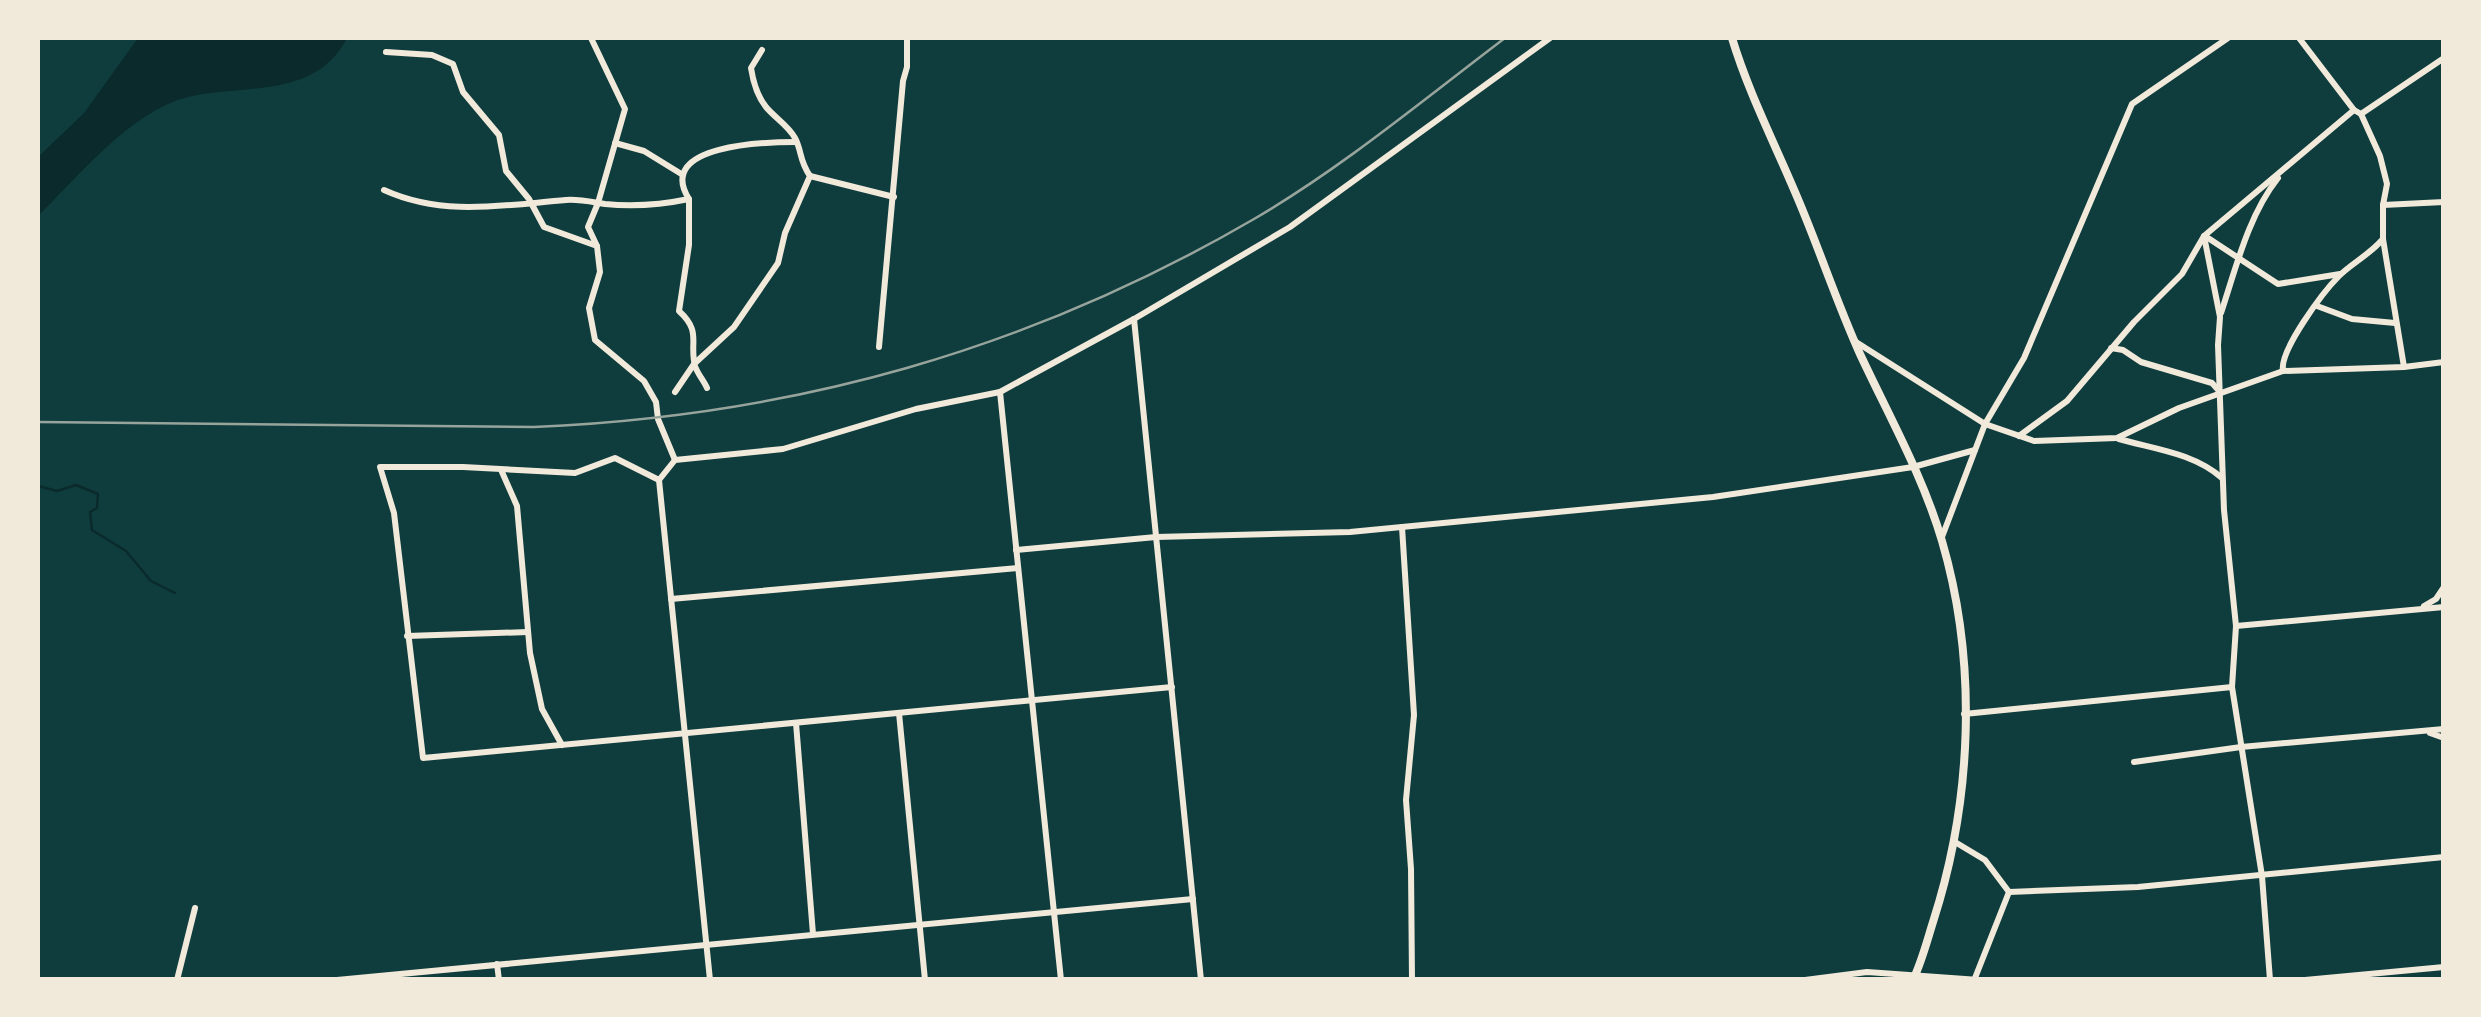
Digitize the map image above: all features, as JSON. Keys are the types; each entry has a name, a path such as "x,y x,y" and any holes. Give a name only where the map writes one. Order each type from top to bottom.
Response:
{"street":[{"path":"590,38 624,109 588,226 597,246 600,272 590,308 594,340 644,380 656,402 658,419 675,460"},
{"path":"879,347 908,38"},
{"path":"710,980 659,480 675,460 784,449 916,409 1000,392 1134,320 1290,226 1550,38"},
{"path":"1732,38 1854,341 1913,467 1941,538 1954,587 1962,640 1962,798 1955,842 1914,978"},
{"path":"1941,538 1984,424 2024,358 2132,104 2228,38"},
{"path":"2299,38 2358,112 2380,156 2388,184 2383,205 2383,239 2404,368"},
{"path":"762,50 751,68 753,80 766,106 798,142 798,159 810,176 894,197"},
{"path":"386,52 432,55 453,64 463,92 499,134 506,171 544,228 597,246"},
{"path":"2020,436 2067,401 2110,348 2182,274 2204,236 2358,112 2444,62"},
{"path":"707,388 694,364 696,341 690,321 679,312 688,245 689,198 683,175 693,160 723,148 798,142"},
{"path":"615,144 644,151 683,175"},
{"path":"2220,317 2240,257 2270,189 2296,159"},
{"path":"675,392 694,364 734,327 778,263 810,176"},
{"path":"384,190 411,202 442,207 532,205 570,199 655,206 689,198"},
{"path":"2383,205 2444,202"},
{"path":"2204,236 2278,284 2340,274"},
{"path":"2204,236 2220,317 2223,478 2236,626 2232,686 2262,876 2270,980"},
{"path":"2283,371 2281,361 2306,318 2340,274 2383,239"},
{"path":"2316,306 2352,319 2394,323"},
{"path":"1134,320 1201,980"},
{"path":"1854,341 1984,424 2034,440 2117,438 2193,459 2223,478"},
{"path":"2110,348 2123,350 2141,362 2212,383 2221,393"},
{"path":"2117,438 2179,408 2283,371 2404,368 2444,362"},
{"path":"1000,392 1060,980"},
{"path":"1016,550 1156,536 1350,532 1714,497 1913,467 1975,450"},
{"path":"659,480 615,458 574,473 380,467 394,514 423,758 1172,687"},
{"path":"501,471 518,506 528,632 542,709 562,745"},
{"path":"1402,527 1414,715 1406,800 1412,869 1412,980"},
{"path":"671,598 1018,568"},
{"path":"2418,610 2436,599 2444,587"},
{"path":"2236,626 2444,607"},
{"path":"407,636 528,632"},
{"path":"1964,714 2232,686"},
{"path":"900,713 925,980"},
{"path":"796,723 813,934"},
{"path":"2134,762 2241,747 2444,730"},
{"path":"2424,731 2444,738"},
{"path":"1955,842 1985,860 2009,892"},
{"path":"2009,892 2138,887 2444,857"},
{"path":"1805,980 1867,972 1976,979 2009,892"},
{"path":"337,980 1193,899"},
{"path":"176,980 195,908"},
{"path":"497,964 499,980"},
{"path":"2305,980 2444,967"}],"water":[{"path":"138,38 347,38 334,58 298,80 188,97 146,116 107,147 38,216 38,157 84,113"}],"waterway":[{"path":"38,486 57,491 76,485 98,494 97,508 90,512 92,530 126,551 151,581 175,593"}],"railway":[{"path":"38,422 534,427 724,408 816,391 907,368 1083,305 1254,219 1351,155 1505,38"}]}
